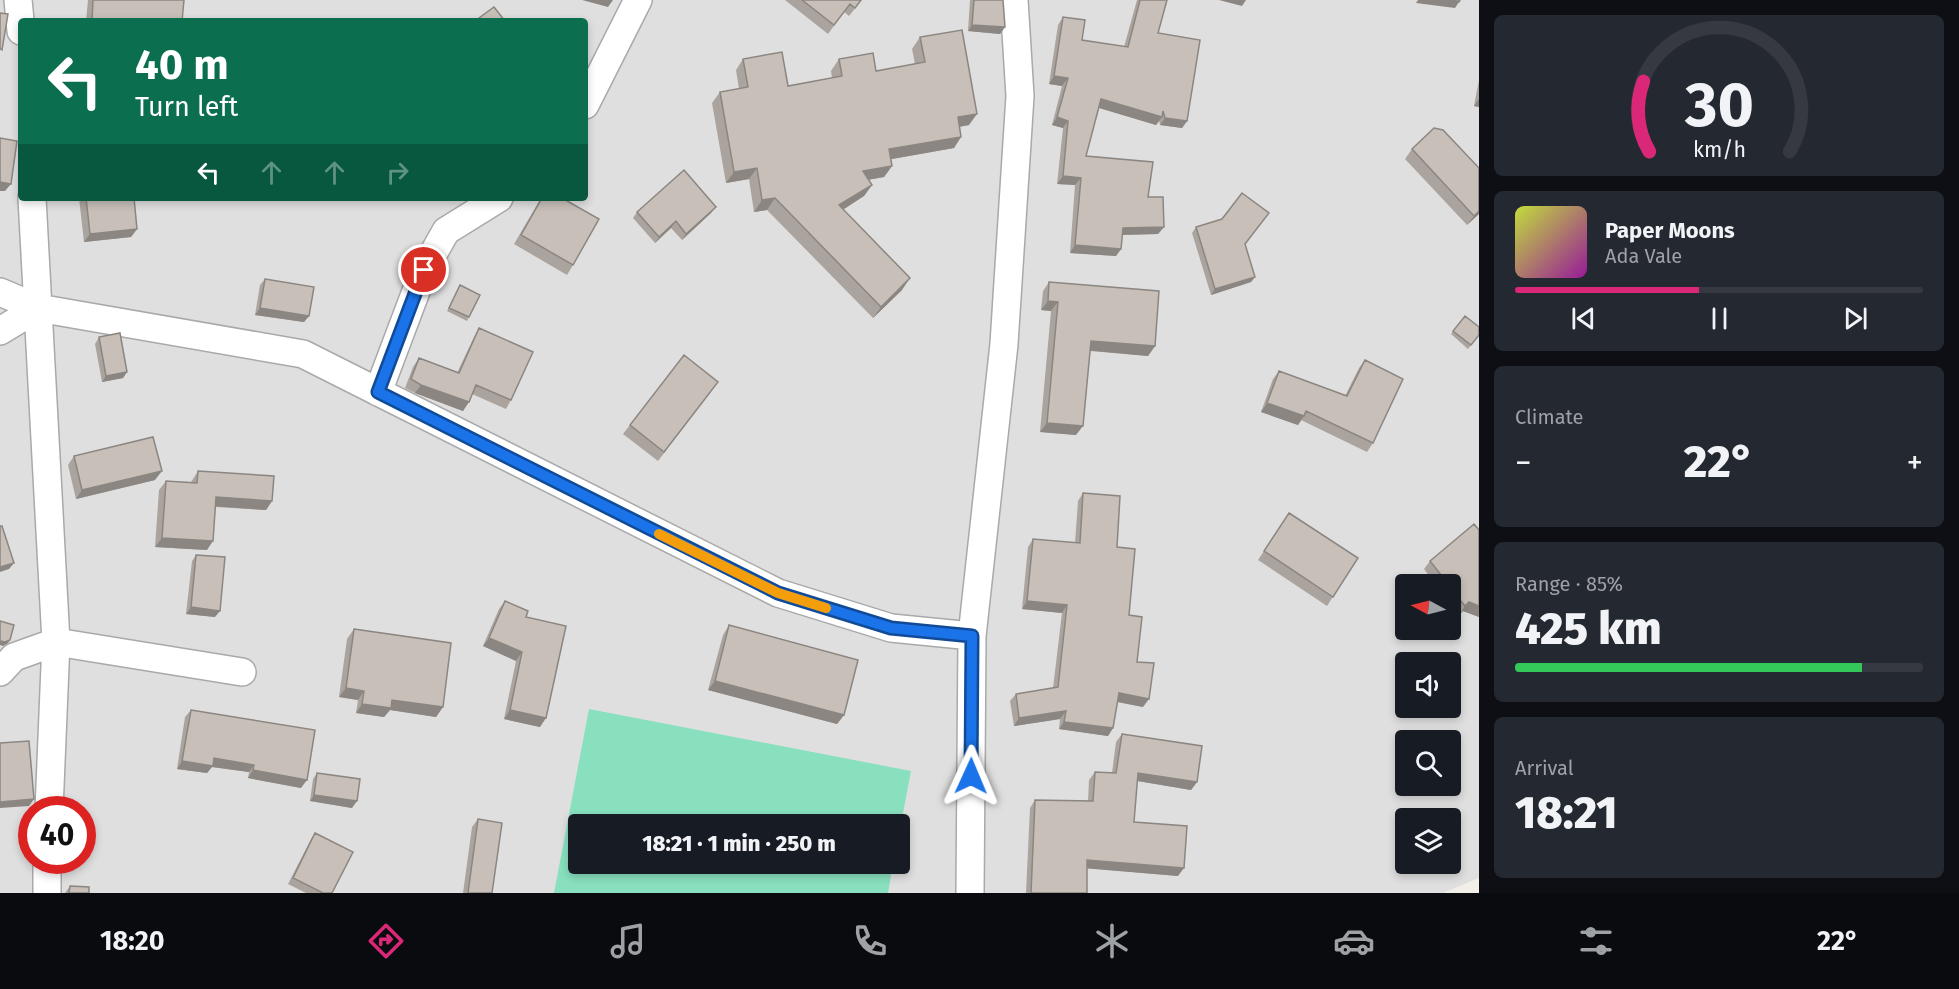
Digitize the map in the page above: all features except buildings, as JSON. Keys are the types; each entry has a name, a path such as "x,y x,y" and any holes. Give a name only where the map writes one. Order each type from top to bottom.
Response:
{"street":[{"path":"18,0 20,18"},
{"path":"588,99 638,0"},
{"path":"970,893 972,636 1004,344 1020,96 1014,0"},
{"path":"32,201 56,642 50,796"},
{"path":"378,392 424,270 446,231 493,201"},
{"path":"0,291 38,308 303,354 778,593 891,628 972,636"},
{"path":"0,331 38,308"},
{"path":"0,672 14,657 56,642 242,672"},
{"path":"47,874 47,893"}],"shaded area":[{"path":"0,0 1479,0 1479,878 1443,893 0,893"}],"green space":[{"path":"589,709 911,771 903,814 569,814"},
{"path":"568,819 568,874 891,874 888,893 554,893"}],"slow traffic":[{"path":"659,534 778,593 826,608"}],"route":[{"path":"424,270 378,392 778,593 891,628 972,636 971,776"}]}
